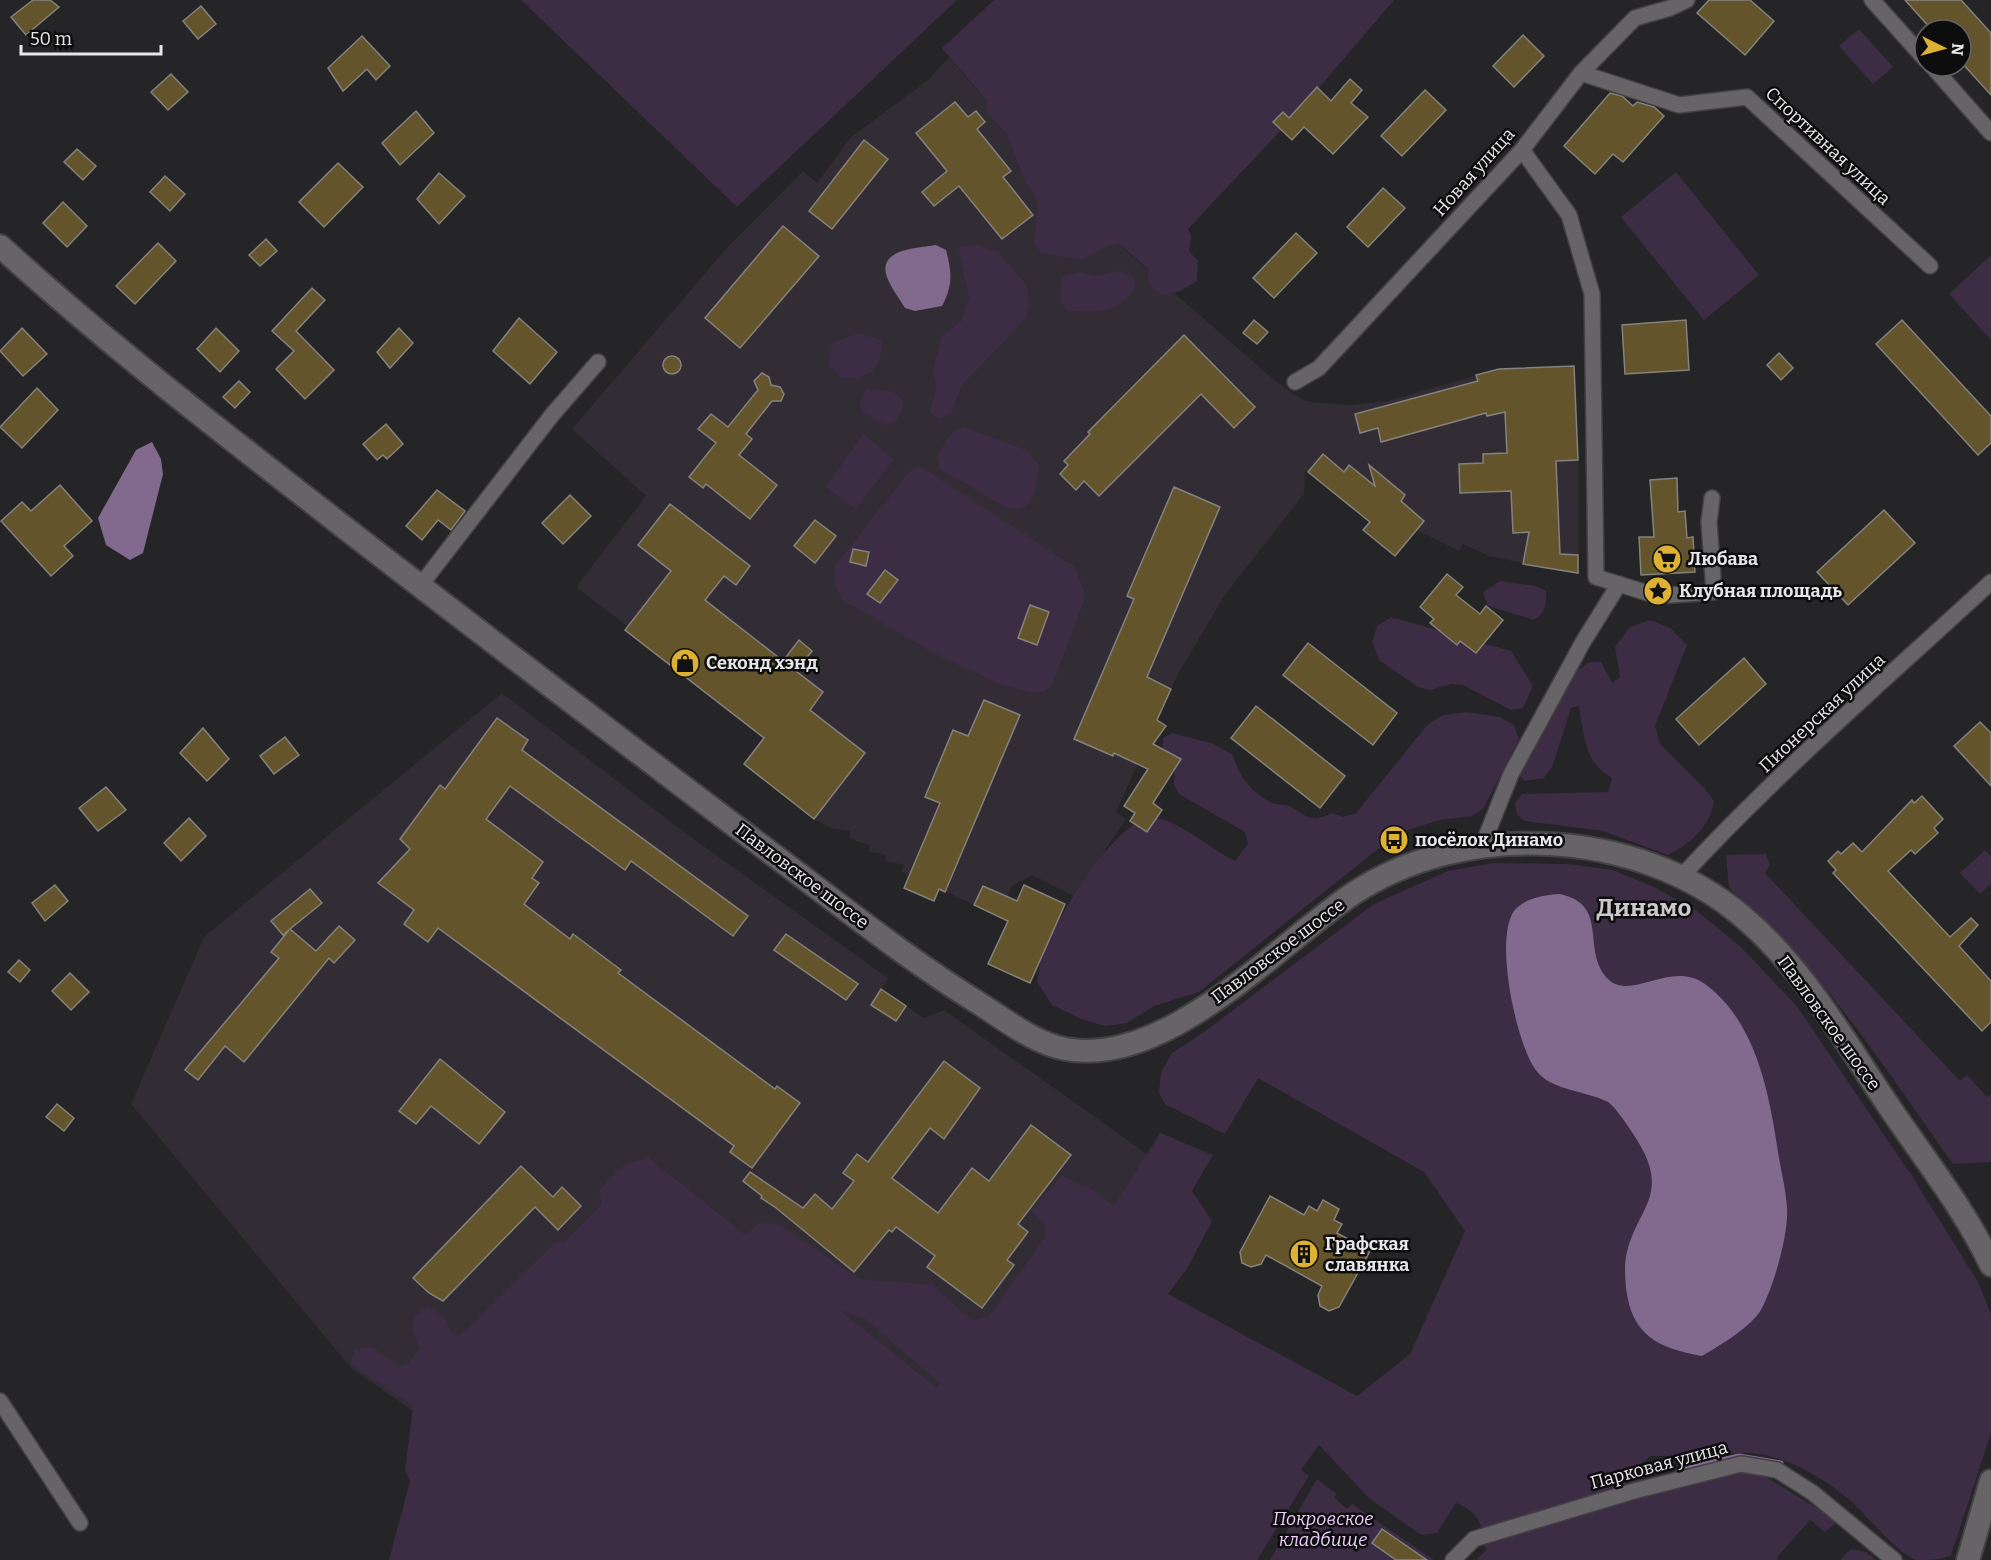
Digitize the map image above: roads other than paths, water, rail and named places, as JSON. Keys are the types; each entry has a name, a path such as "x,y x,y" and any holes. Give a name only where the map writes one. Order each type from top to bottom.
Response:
{"main road":[{"name":"Павловское шоссе","path":"0,246 80,318 497,646 926,969 1031,1036 1054,1046 1096,1051 1158,1032 1216,1000 1353,894 1396,870 1448,851 1484,844 1571,846 1629,858 1682,876 1716,896 1747,920 1784,958 1817,1001 1955,1203 1991,1264"},
{"path":"1968,1560 1991,1481"}],"street":[{"name":"Новая улица","path":"1295,382 1319,368 1522,150 1581,73 1635,18 1670,8 1687,0"},
{"path":"1872,0 1913,46"},
{"name":"Спортивная улица","path":"1581,73 1679,105 1747,98 1930,266"},
{"path":"1943,78 1991,132"},
{"path":"1522,150 1569,215 1592,294 1596,577 1657,596 1714,592 1709,522 1712,498"},
{"path":"420,586 552,415 597,362"},
{"name":"Пионерская улица","path":"1682,876 1862,701 1991,582"},
{"path":"1484,844 1511,774 1583,642 1619,584"},
{"path":"0,1401 80,1523"},
{"name":"Парковая улица","path":"1453,1560 1474,1539 1634,1491 1741,1464 1778,1470 1814,1493 1894,1560"}],"waterway":[{"path":"1678,1470 1739,1456 1781,1463"}],"place":[{"name":"Любава","path":"1667,559"},
{"name":"Клубная площадь","path":"1658,591"},
{"name":"Секонд хэнд","path":"685,663"},
{"name":"посёлок Динамо","path":"1394,840"},
{"name":"Графская славянка","path":"1304,1254"}],"district":[{"name":"Динамо","path":"1644,908"}],"park label":[{"name":"Покровское кладбище","path":"1323,1529"}]}
